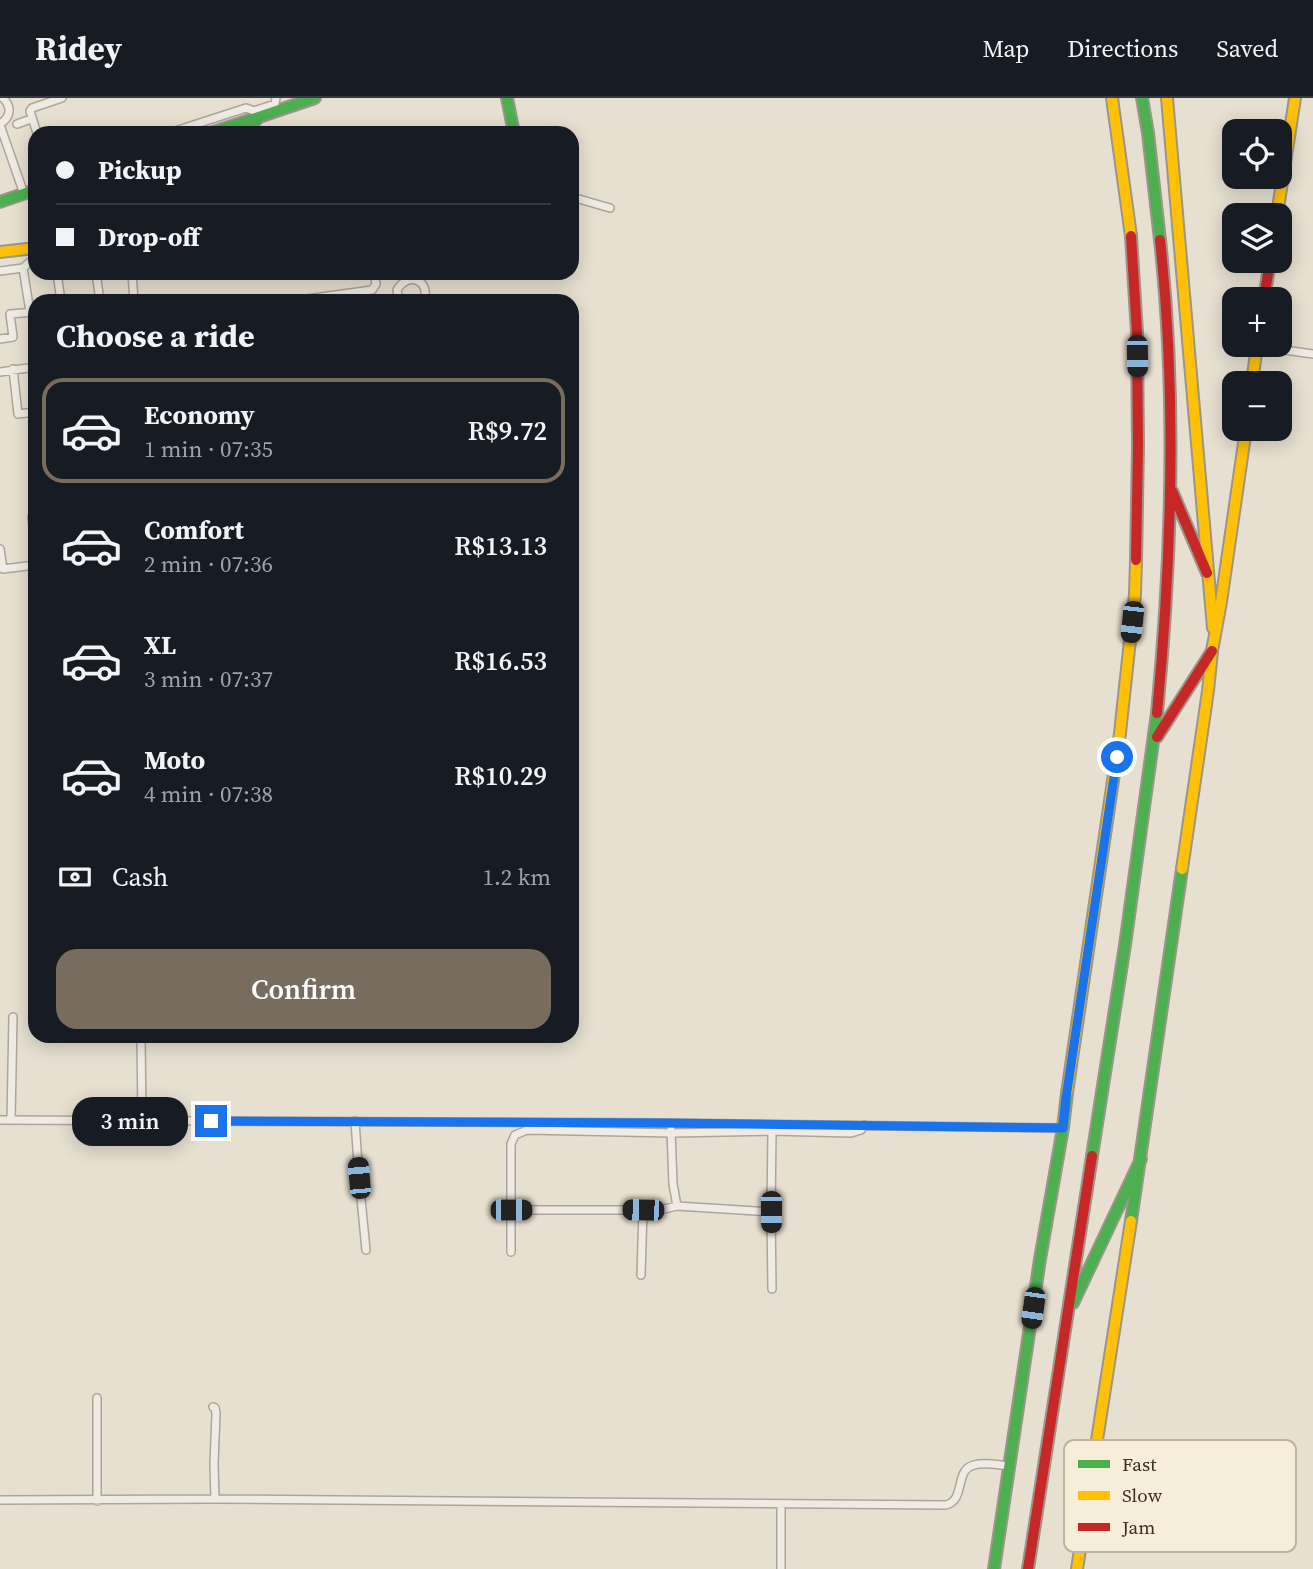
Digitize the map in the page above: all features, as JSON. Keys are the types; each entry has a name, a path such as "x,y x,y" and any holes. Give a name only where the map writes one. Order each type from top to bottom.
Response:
{"main road":[{"path":"233,126 315,98"},
{"path":"507,98 513,126"},
{"path":"994,1569 1121,733 1135,594 1137,333 1130,225 1112,98"},
{"path":"1028,1569 1125,945 1154,741 1166,611 1171,391 1166,298 1142,98"},
{"path":"1148,133 1152,98"},
{"path":"1167,98 1206,573 1214,638"},
{"path":"1279,203 1295,98"},
{"path":"253,126 259,117"},
{"path":"0,202 28,192"},
{"path":"0,252 28,248"},
{"path":"1097,1440 1141,1159 1244,441"},
{"path":"1170,487 1206,573"},
{"path":"1154,741 1212,651"},
{"path":"1067,1317 1141,1159"}],"street":[{"path":"34,126 30,111 32,108 62,98"},
{"path":"191,126 246,108 258,110 275,104 276,98"},
{"path":"7,99 9,115 0,125 28,190"},
{"path":"17,124 31,119"},
{"path":"579,199 610,208"},
{"path":"0,271 23,268 28,264"},
{"path":"23,268 29,294"},
{"path":"343,294 372,290 375,280"},
{"path":"416,280 426,290 425,294"},
{"path":"0,339 13,337 10,314 28,312"},
{"path":"1292,351 1313,354"},
{"path":"0,372 28,368"},
{"path":"13,369 18,414 28,413"},
{"path":"0,550 3,569 28,566"},
{"path":"12,1121 13,1017"},
{"path":"141,1043 142,1121"},
{"path":"0,1121 671,1123 1063,1128"},
{"path":"355,1121 366,1250"},
{"path":"671,1123 673,1184 677,1206"},
{"path":"511,1252 511,1144 515,1135 520,1132 574,1130 850,1133 861,1130 864,1125"},
{"path":"772,1131 772,1289"},
{"path":"511,1210 643,1210 677,1206 771,1212"},
{"path":"641,1275 643,1210"},
{"path":"97,1398 97,1501"},
{"path":"213,1407 216,1413 215,1499"},
{"path":"0,1500 215,1499 946,1505 957,1499 961,1480 968,1468 983,1464 1010,1466"},
{"path":"781,1504 781,1569"}],"traffic: fast":[{"path":"232,126 315,98"},
{"path":"507,98 513,126"},
{"path":"1142,98 1160,240"},
{"path":"251,126 259,117"},
{"path":"0,202 28,192"},
{"path":"1092,1156 1157,713"},
{"path":"1131,1221 1182,869"},
{"path":"994,1569 1067,1093"},
{"path":"1073,1303 1141,1159"}],"traffic: slow":[{"path":"1112,98 1131,236"},
{"path":"1167,98 1213,628"},
{"path":"1279,203 1295,98"},
{"path":"0,252 28,249"},
{"path":"1254,371 1255,357"},
{"path":"1182,869 1244,441"},
{"path":"1067,1093 1120,733 1135,594 1136,560"},
{"path":"1097,1440 1131,1221"},
{"path":"1077,1569 1080,1552"}],"traffic: jam":[{"path":"1131,236 1137,333 1136,560"},
{"path":"1157,713 1166,595 1170,476 1169,358 1160,240"},
{"path":"1266,287 1268,273"},
{"path":"1172,491 1207,573"},
{"path":"1157,737 1212,651"},
{"path":"1028,1569 1092,1156"}],"route":[{"path":"211,1121 1063,1128 1117,757"}]}
